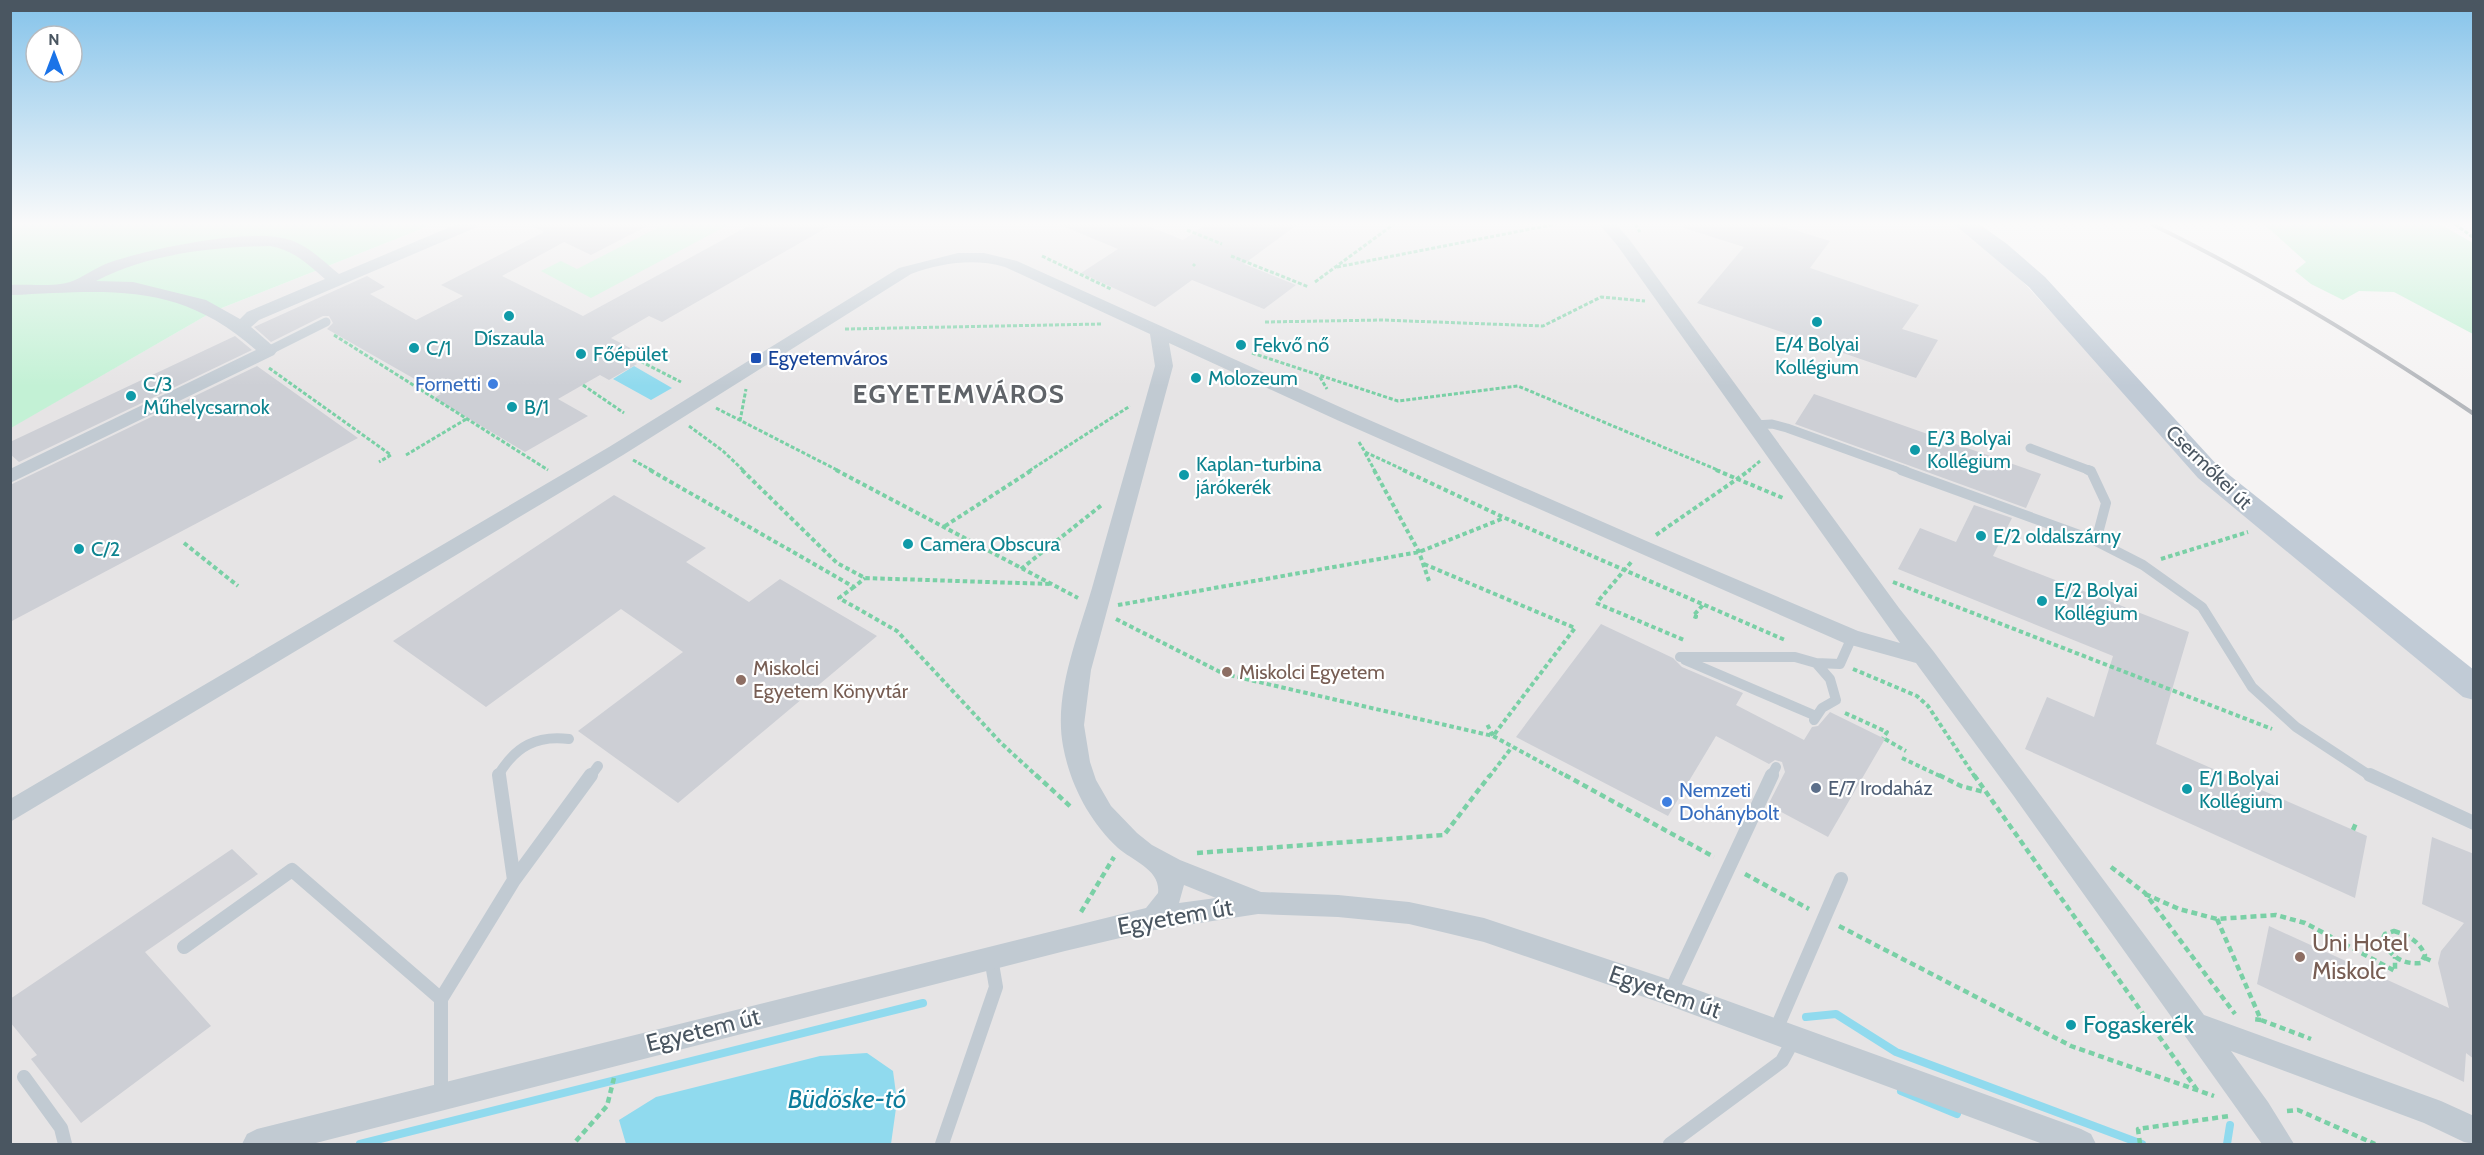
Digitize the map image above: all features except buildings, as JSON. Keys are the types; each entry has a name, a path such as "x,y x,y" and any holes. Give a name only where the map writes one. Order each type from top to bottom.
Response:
{"main road":[{"name":"Csermőkei út","path":"2032,278 2208,472 2474,688"}],"street":[{"path":"73,287 92,278"},
{"path":"333,278 337,281"},
{"path":"241,327 253,316 344,278"},
{"path":"10,812 616,451 894,278"},
{"path":"1042,278 1151,327 1238,357 1344,416 1644,548 1852,637 1926,658"},
{"path":"1648,278 1816,512 1926,658 2280,1144"},
{"path":"10,290 73,287 133,288 200,304 241,327 269,356 10,477"},
{"path":"10,302 28,289"},
{"path":"1151,327 1164,366 1096,609 1074,704 1073,743 1084,782 1104,817 1125,839 1158,862 1258,903"},
{"path":"1154,918 1168,901 1173,890 1171,878 1158,862"},
{"name":"Egyetem út","path":"257,1144 1065,939 1154,918 1258,903 1338,906 1409,913 1484,930 1670,993 2080,1144"},
{"path":"2195,1025 2432,1111 2474,1132"}],"lane":[{"path":"269,356 326,322"},
{"path":"1754,425 1772,424 1787,428 2096,541 2143,565 2202,607 2252,687 2296,727 2374,778 2474,823"},
{"path":"2030,448 2091,471 2106,503 2096,541"},
{"path":"1816,663 1829,674 1836,689 1836,700 1815,718 1680,657 1795,657 1816,663 1840,664 1852,637"},
{"path":"514,880 500,774 507,759 520,746 536,738 554,736 569,739"},
{"path":"441,1099 441,999 514,880 598,766"},
{"path":"1670,993 1728,865 1748,829 1776,767"},
{"path":"184,948 292,870 441,999"},
{"path":"1670,1144 1782,1061 1785,1035 1823,917 1841,879"},
{"path":"942,1144 996,987 991,957"},
{"path":"24,1077 62,1128 65,1144"}],"path":[{"path":"1088,278 1114,290"},
{"path":"1286,278 1309,287"},
{"path":"1315,282 1321,278"},
{"path":"1265,322 1382,320 1543,326 1601,297 1666,303"},
{"path":"811,330 1151,327"},
{"path":"332,334 553,473"},
{"path":"269,356 264,364 392,455 378,462"},
{"path":"630,356 681,382"},
{"path":"1238,357 1398,401 1518,386 1816,512"},
{"path":"583,385 624,413"},
{"path":"945,526 1130,407 1133,398"},
{"path":"674,415 723,451 837,563 849,571 865,578 1053,584"},
{"path":"1344,416 1419,552 1429,581"},
{"path":"406,455 468,418"},
{"path":"740,421 945,526 1096,609 1224,674 1493,736 1823,917 2071,1046 2197,1090 1985,792 1928,706 1917,696 1840,664"},
{"path":"616,451 854,587"},
{"path":"1644,548 1654,536 1739,479 1772,451"},
{"path":"1365,452 1505,518 1786,640"},
{"path":"1021,569 1132,481"},
{"path":"1096,609 1419,552 1505,518"},
{"path":"2143,565 2272,525"},
{"path":"184,543 238,586"},
{"path":"1424,564 1575,628 1493,736"},
{"path":"1624,570 1597,601 1694,644"},
{"path":"865,578 839,598 897,631 1001,743 1072,808 1104,817"},
{"path":"1886,579 2282,732"},
{"path":"1696,615 1703,605"},
{"path":"1828,705 1887,732 1884,738 1906,751"},
{"path":"1487,724 1493,736"},
{"path":"1186,854 1444,835 1512,747"},
{"path":"1902,758 1961,786 1985,792"},
{"path":"2353,830 2356,823"},
{"path":"1065,939 1125,839"},
{"path":"2106,861 2113,870 2145,893 2179,909 2217,919 2276,915 2305,923 2395,971 2395,957"},
{"path":"2145,893 2238,1018"},
{"path":"2217,919 2261,1020 2249,1019"},
{"path":"2389,932 2400,933 2414,939 2423,950 2425,958 2421,963 2416,964 2395,957 2383,942 2383,938 2389,932"},
{"path":"2425,958 2434,962"},
{"path":"576,1141 606,1110 614,1095 614,1075"},
{"path":"2298,1110 2375,1144"},
{"path":"2140,1144 2138,1129 2258,1112"}],"shaded area":[{"name":"Miskolci Egyetem","path":"298,278 2019,278 2150,418 2473,696 2473,1144 11,1144 10,428 214,311"}],"green space":[{"path":"11,278 298,278 214,311 11,428"},
{"path":"554,278 629,278 591,298"},
{"path":"2303,278 2473,278 2473,334 2394,292 2359,291 2343,300"}],"water":[{"path":"634,366 672,388 651,400 613,379"},
{"name":"Büdöske-tó","path":"867,1053 893,1071 897,1101 891,1144 626,1144 619,1120 656,1097 820,1056"}],"waterway":[{"path":"360,1144 923,1003"},
{"path":"1806,1017 1836,1014 1896,1052 2142,1144"},
{"path":"1901,1091 1957,1114"},
{"path":"2227,1144 2230,1125"}],"railway":[{"path":"2254,278 2316,313 2474,414"}],"place":[{"name":"Díszaula","path":"509,316"},
{"name":"E/4 Bolyai Kollégium","path":"1817,322"},
{"name":"Fekvő nő","path":"1241,345"},
{"name":"C/1","path":"414,348"},
{"name":"Főépület","path":"581,354"},
{"name":"Egyetemváros","path":"756,358"},
{"name":"Molozeum","path":"1196,378"},
{"name":"Fornetti","path":"493,384"},
{"name":"C/3 Műhelycsarnok","path":"131,396"},
{"name":"B/1","path":"512,407"},
{"name":"E/3 Bolyai Kollégium","path":"1915,450"},
{"name":"Kaplan-turbina járókerék","path":"1184,475"},
{"name":"E/2 oldalszárny","path":"1981,536"},
{"name":"Camera Obscura","path":"908,544"},
{"name":"C/2","path":"79,549"},
{"name":"E/2 Bolyai Kollégium","path":"2042,601"},
{"name":"Miskolci Egyetem","path":"1227,672"},
{"name":"Miskolci Egyetem Könyvtár","path":"741,680"},
{"name":"E/7 Irodaház","path":"1816,788"},
{"name":"E/1 Bolyai Kollégium","path":"2187,789"},
{"name":"Nemzeti Dohánybolt","path":"1667,802"},
{"name":"Uni Hotel Miskolc","path":"2300,957"},
{"name":"Fogaskerék","path":"2071,1025"}],"district":[{"name":"EGYETEMVÁROS","path":"959,394"}]}
